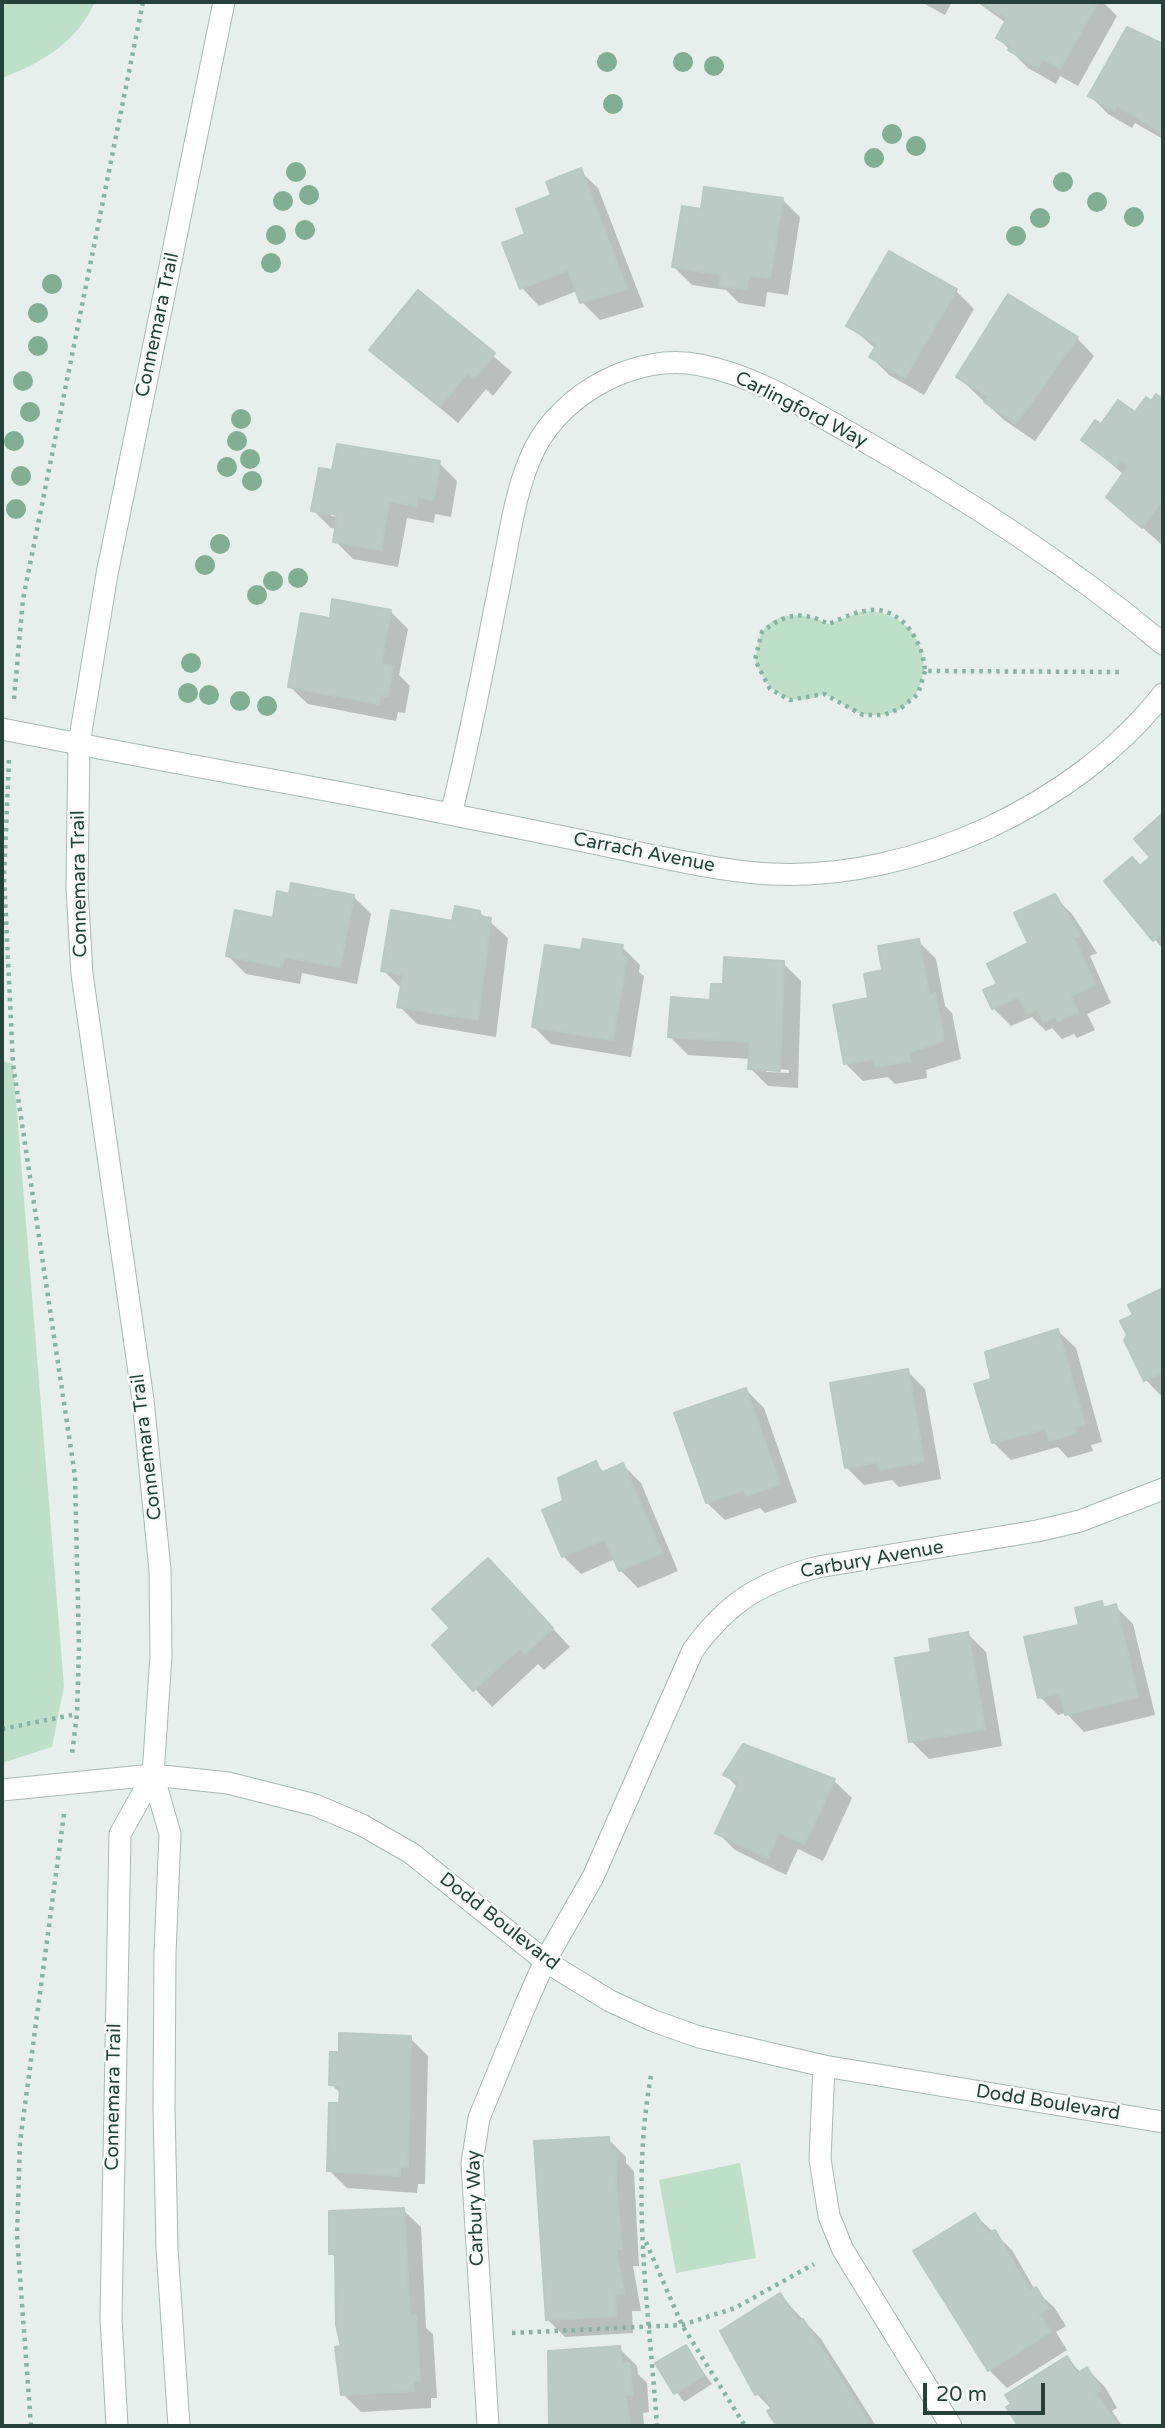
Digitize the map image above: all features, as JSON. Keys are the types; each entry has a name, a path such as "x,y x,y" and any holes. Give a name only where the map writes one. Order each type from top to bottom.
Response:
{"street":[{"name":"Connemara Trail","path":"179,2426 167,2248 165,2121 165,1952 170,1833 153,1775 161,1655 159,1556 143,1400 82,974 77,889 79,744 107,574 224,2"},
{"name":"Carlingford Way","path":"452,814 515,508 535,448 551,422 573,401 597,384 661,364 697,364 729,373 819,415 926,475 1048,554 1163,644"},
{"name":"Carrach Avenue","path":"6,730 452,814 715,868 774,874 884,862 970,837 1043,800 1101,756 1163,694"},
{"name":"Carbury Avenue","path":"545,1961 593,1877 676,1683 693,1650 713,1624 733,1605 760,1587 818,1567 1037,1531 1080,1521 1163,1489"},
{"name":"Connemara Trail","path":"117,2426 111,2318 120,1834 153,1775"},
{"name":"Dodd Boulevard","path":"2,1790 153,1775 255,1789 315,1805 362,1825 411,1853 545,1961 610,2001 665,2025 699,2037 824,2066 1163,2122"},
{"name":"Carbury Way","path":"488,2426 473,2140 479,2118 545,1961"},
{"path":"824,2066 820,2159 829,2216 843,2250 951,2426"}],"path":[{"path":"31,2426 17,2236 20,2141 77,1714 75,1476 13,1064 5,984 6,730 23,599 143,2"},
{"path":"864,611 881,611 907,624 924,655 925,671 918,694 901,708 884,715 863,715 824,694 790,699 770,689 755,660 762,632 785,616 815,617 828,624 864,611"},
{"path":"925,671 1122,672"},
{"path":"2,1729 77,1714"},
{"path":"651,2076 643,2120 641,2175 657,2426"},
{"path":"645,2238 682,2325 745,2426"},
{"path":"482,2334 682,2325 735,2308 786,2277 843,2250"}],"green space":[{"path":"2,2 95,2 78,29 57,49 2,78"},
{"path":"864,611 891,616 910,629 920,648 923,668 919,688 907,704 889,714 863,714 825,695 810,699 790,699 768,685 755,660 762,632 768,625 784,616 793,615 811,617 828,624"},
{"path":"2,1061 13,1064 64,1686 52,1747 2,1763"},
{"path":"740,2163 756,2258 676,2273 659,2180"}],"building":[{"path":"979,2 1098,2 1060,69 1042,59 1037,68 1008,50 1010,46 996,38 1007,18"},
{"path":"1127,27 1163,44 1163,133 1117,106 1114,111 1088,96"},
{"path":"581,168 627,289 580,303 568,270 520,289 502,243 525,234 516,209 551,195 546,182"},
{"path":"704,187 783,198 770,278 749,275 747,290 719,286 721,275 672,267 682,206 701,209"},
{"path":"889,251 957,289 905,378 869,357 877,344 846,326"},
{"path":"418,290 495,353 474,379 467,373 440,407 369,350"},
{"path":"1008,294 1078,337 1016,424 984,402 988,397 956,377"},
{"path":"1156,394 1163,400 1163,499 1142,528 1106,497 1128,466 1121,460 1116,466 1081,440 1095,420 1101,424 1118,400 1135,412 1146,397 1151,401"},
{"path":"337,444 440,461 434,500 417,497 416,506 389,501 381,550 333,542 337,515 311,511 319,468 332,470"},
{"path":"332,599 391,610 381,664 393,666 388,696 380,695 379,704 288,687 301,613 330,618"},
{"path":"1163,813 1163,932 1153,941 1104,881 1132,857 1140,866 1150,857 1134,839"},
{"path":"291,883 354,895 340,967 285,957 282,967 226,956 235,910 273,918 277,891 289,894"},
{"path":"1055,894 1080,935 1074,938 1095,985 1071,996 1078,1012 1058,1021 1056,1017 1043,1022 1037,1009 1027,1014 1018,997 992,1009 983,990 997,984 987,964 1028,943 1014,913"},
{"path":"455,906 480,911 479,916 491,918 478,1020 397,1007 403,975 381,971 391,910 452,921"},
{"path":"583,939 623,945 621,956 627,957 613,1040 532,1027 545,945 581,950"},
{"path":"919,939 929,995 935,993 944,1041 909,1052 910,1061 876,1067 874,1059 844,1064 833,1005 868,998 864,974 882,970 878,946"},
{"path":"724,957 784,961 780,1071 748,1069 750,1042 668,1037 671,997 710,1000 711,984 723,984"},
{"path":"1163,1288 1163,1372 1144,1381 1124,1340 1127,1335 1120,1321 1133,1315 1128,1305"},
{"path":"1058,1329 1085,1425 1074,1427 1076,1433 1049,1441 1045,1429 992,1443 974,1384 991,1379 985,1352"},
{"path":"908,1369 924,1462 879,1470 878,1462 845,1468 830,1383"},
{"path":"746,1388 780,1484 746,1496 744,1490 706,1503 674,1413"},
{"path":"596,1461 601,1473 623,1463 662,1553 619,1571 605,1539 562,1557 542,1510 563,1501 558,1478"},
{"path":"488,1558 553,1628 525,1654 520,1648 473,1691 432,1645 450,1628 432,1609"},
{"path":"1102,1601 1103,1608 1116,1604 1138,1697 1065,1715 1060,1693 1038,1698 1024,1637 1079,1625 1075,1608"},
{"path":"968,1632 985,1729 909,1742 895,1658 931,1652 929,1639"},
{"path":"743,1744 835,1779 805,1844 779,1833 768,1858 715,1833 739,1782 723,1775"},
{"path":"339,2033 411,2036 408,2167 400,2167 400,2176 327,2171 329,2103 339,2103 340,2086 329,2085 330,2052 339,2052"},
{"path":"609,2137 610,2151 617,2151 616,2184 622,2248 616,2249 624,2293 615,2294 616,2316 546,2320 534,2141"},
{"path":"404,2208 410,2315 416,2315 420,2381 413,2381 414,2391 341,2395 335,2347 341,2346 336,2325 335,2254 329,2254 329,2211"},
{"path":"975,2213 988,2233 995,2230 1030,2291 1036,2287 1049,2308 1039,2314 1051,2332 988,2371 913,2251"},
{"path":"780,2293 799,2321 803,2319 871,2426 777,2426 767,2411 773,2408 762,2392 755,2395 720,2331"},
{"path":"686,2345 704,2375 674,2394 655,2363"},
{"path":"620,2346 622,2364 630,2363 632,2395 626,2395 630,2426 549,2426 548,2351"},
{"path":"1067,2356 1078,2373 1087,2367 1101,2390 1095,2393 1119,2426 1018,2426 1006,2407 1011,2404 1005,2395"}]}
